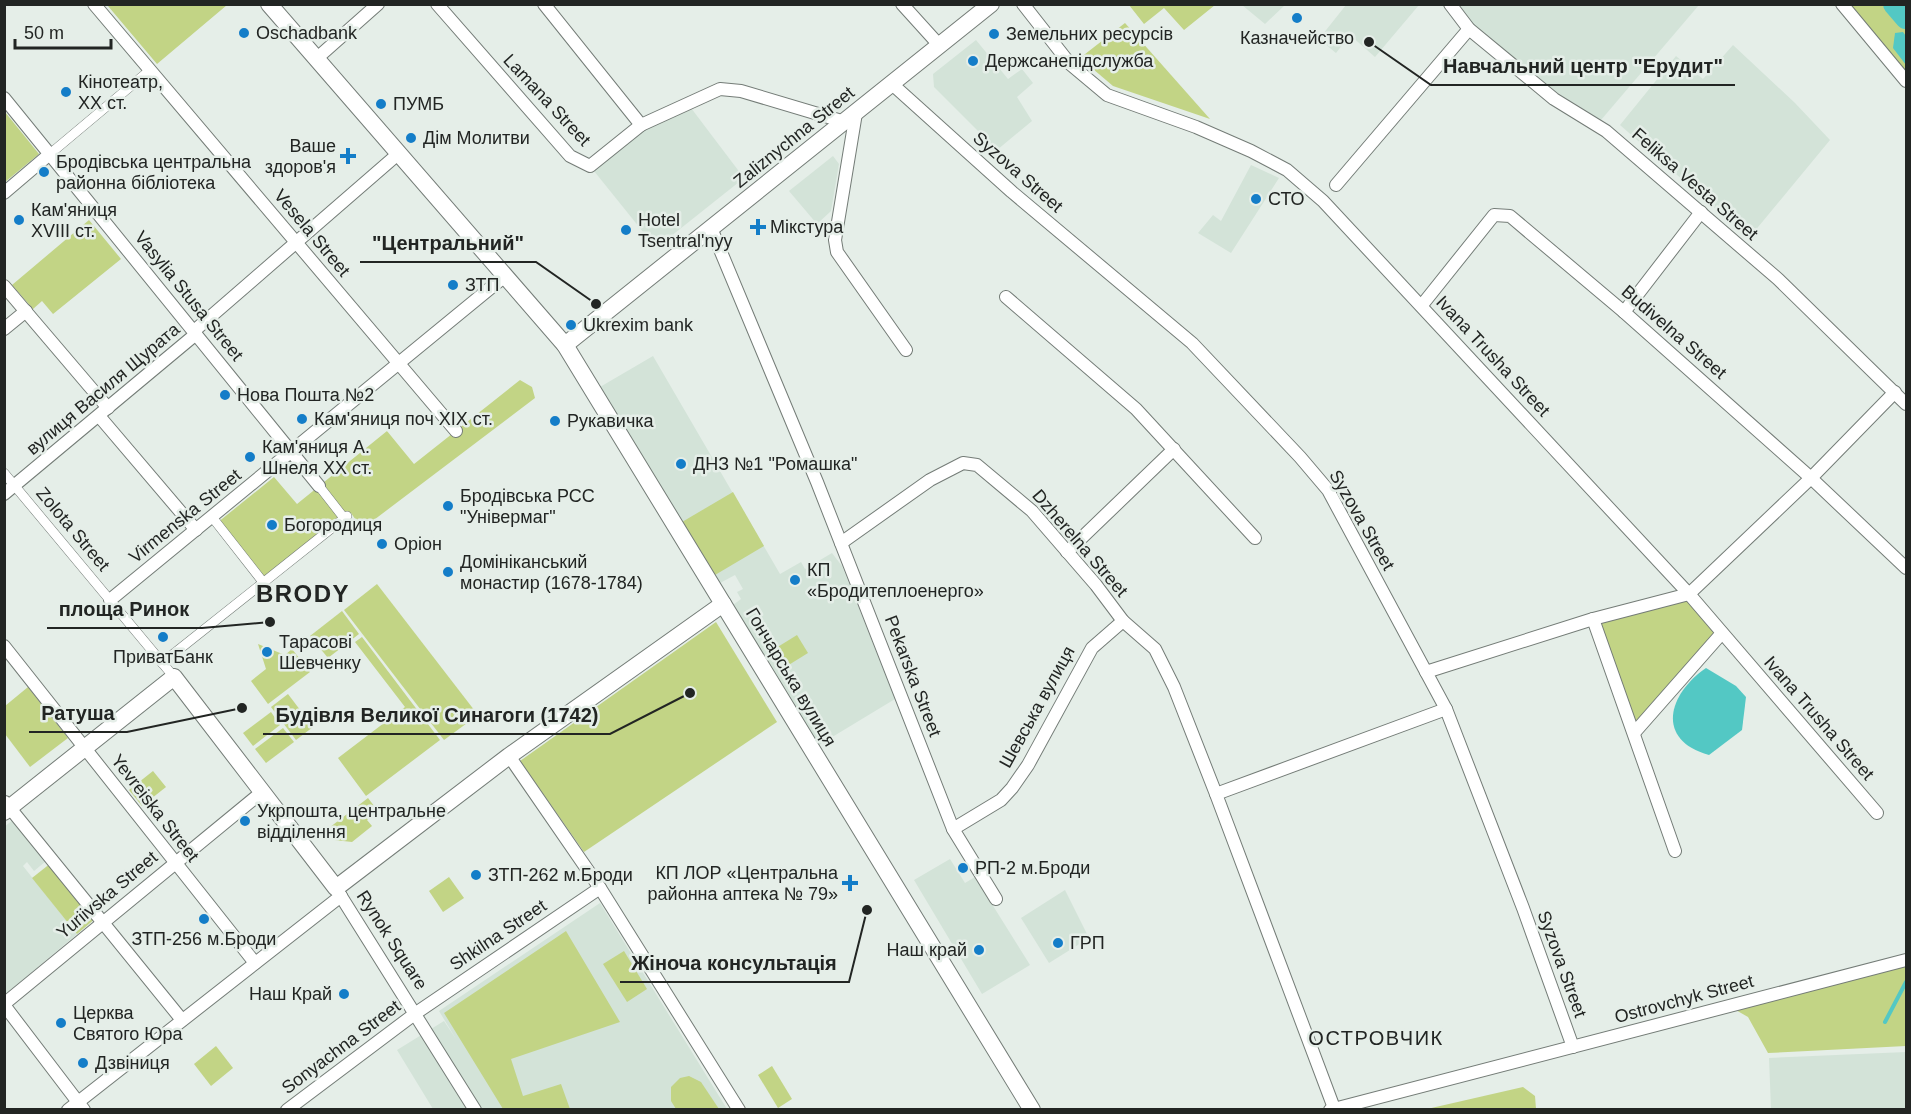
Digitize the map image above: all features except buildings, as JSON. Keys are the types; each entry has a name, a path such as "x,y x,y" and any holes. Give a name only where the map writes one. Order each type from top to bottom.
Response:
{"main road":[{"path":"269,4 565,345 723,604"},
{"name":"Zaliznychna Street","path":"565,345 991,4"},
{"name":"Гончарська вулиця","path":"509,756 723,604 1032,1110"},
{"path":"6,807 174,677"},
{"name":"Rynok Square","path":"174,677 338,892 509,756"}],"street":[{"name":"Vesela Street","path":"94,4 456,431"},
{"path":"316,59 378,4"},
{"name":"Lamana Street","path":"437,4 570,156 590,166 641,125"},
{"path":"544,4 641,125 720,89 741,91 850,117 835,240 837,252 906,350"},
{"path":"902,4 940,46"},
{"name":"Ivana Trusha Street","path":"1023,4 1070,64 1107,95 1196,127 1251,151 1287,170 1323,201 1689,594 1877,813"},
{"name":"Feliksa Vesta Street","path":"1450,4 1469,29 1554,99 1606,131 1778,279 1906,404"},
{"path":"1842,4 1906,81"},
{"path":"1336,185 1469,29"},
{"path":"4,193 150,70"},
{"name":"Syzova Street","path":"892,84 1012,192 1192,343 1300,457 1328,490 1446,709 1523,908 1573,1047"},
{"name":"Vasylia Stusa Street","path":"4,98 51,153 291,453 346,517 264,582"},
{"name":"вулиця Василя Щурата","path":"4,494 103,412 398,154"},
{"path":"1624,312 1701,212"},
{"name":"Budivelna Street","path":"1422,305 1494,215 1510,216 1624,312 1811,478 1906,568"},
{"name":"Pekarska Street","path":"711,228 841,543 953,829 996,898"},
{"name":"Virmenska Street","path":"110,600 505,276"},
{"path":"4,286 26,311 196,530"},
{"path":"1006,297 1136,409 1255,538"},
{"path":"4,329 26,311"},
{"path":"1426,672 1593,619 1689,594 1811,478 1894,392"},
{"path":"1067,552 1174,449"},
{"name":"Dzherelna Street","path":"841,543 930,480 963,463 977,465 991,474 1032,511 1123,621 1155,649 1216,794 1332,1109"},
{"name":"Zolota Street","path":"4,473 174,677"},
{"path":"162,663 264,582 212,517"},
{"path":"1593,619 1675,851"},
{"name":"Шевська вулиця","path":"953,829 1000,800 1012,788 1028,765 1092,648 1123,621"},
{"path":"1634,733 1722,633"},
{"name":"Yevreiska Street","path":"4,646 255,963"},
{"path":"1216,794 1446,709"},
{"path":"509,756 600,888 739,1110"},
{"name":"Yuriivska Street","path":"4,1005 262,792"},
{"path":"6,807 182,1020"},
{"name":"Shkilna Street","path":"417,1013 600,888"},
{"path":"68,1110 82,1105 338,892"},
{"name":"Rynok Square","path":"338,892 417,1013 475,1110"},
{"name":"Ostrovchyk Street","path":"1332,1109 1906,960"},
{"path":"4,1005 82,1105"},
{"name":"Sonyachna Street","path":"287,1110 417,1013"}],"shaded area":[{"path":"1242,5 1285,5 1265,24"},
{"path":"1346,5 1419,5 1375,57 1350,35 1336,53 1319,39"},
{"path":"1458,5 1699,5 1601,120 1558,93 1473,24"},
{"path":"976,40 1008,79 1022,69 1033,83 1017,97 1032,121 997,150 934,87 933,74"},
{"path":"1733,45 1795,103 1830,140 1749,238 1620,125 1676,56 1703,79"},
{"path":"688,104 744,178 656,248 590,166 641,125"},
{"path":"833,156 839,164 831,211 817,224 789,191"},
{"path":"1251,165 1279,178 1231,253 1198,233 1213,215 1221,221"},
{"path":"653,356 780,574 801,562 805,569 832,553 842,566 895,699 819,745 733,605 741,599 737,592 743,589 735,575 720,583 600,387"},
{"path":"13,820 46,861 34,871 27,862 23,866 77,934 7,993 5,998 4,827"},
{"path":"950,859 965,883 975,877 1030,965 982,994 914,880"},
{"path":"1065,890 1089,938 1049,963 1021,918"},
{"path":"600,903 727,1109 433,1109 397,1050 444,1021 456,1039 439,1011"},
{"path":"1906,1052 1906,1109 1771,1109 1769,1058"}],"green space":[{"path":"227,5 157,64 108,6"},
{"path":"1129,5 1215,5 1184,30 1164,8 1144,24"},
{"path":"1849,5 1906,5 1906,73"},
{"path":"1125,23 1210,119 1113,86 1080,58"},
{"path":"5,112 39,154 4,182"},
{"path":"89,220 121,259 53,314 42,301 33,309 12,285"},
{"path":"520,380 532,387 535,398 362,529 351,513 263,582 217,523 274,477 297,504 387,431 414,464"},
{"path":"733,492 764,546 715,575 682,522"},
{"path":"377,584 478,715 444,740 344,610"},
{"path":"1689,599 1718,632 1635,726 1598,622"},
{"path":"342,611 359,634 328,658 310,636"},
{"path":"716,622 777,722 584,852 520,761"},
{"path":"797,635 808,653 787,666 776,648"},
{"path":"362,637 440,740 366,796 338,758 405,707 355,642"},
{"path":"258,644 285,655 292,649 310,672 268,704 251,681 266,669"},
{"path":"28,687 68,738 30,767 5,734 5,706"},
{"path":"288,694 313,727 296,740 271,707"},
{"path":"271,712 280,725 253,746 243,733"},
{"path":"283,728 294,742 266,763 255,749"},
{"path":"153,771 166,787 142,806 129,790"},
{"path":"368,798 378,811 367,820 372,826 352,842 325,839 321,834"},
{"path":"51,863 96,918 77,934 32,878"},
{"path":"449,877 464,898 443,912 429,891"},
{"path":"566,931 620,1022 511,1059 523,1096 561,1084 570,1109 503,1109 444,1013"},
{"path":"624,951 647,989 627,1002 603,964"},
{"path":"1906,964 1906,1046 1768,1053 1748,1017 1734,1009"},
{"path":"216,1046 233,1068 211,1086 194,1064"},
{"path":"772,1066 792,1099 778,1108 758,1075"},
{"path":"689,1076 701,1082 719,1109 676,1109 671,1101 671,1087 680,1078"},
{"path":"1523,1087 1535,1096 1536,1109 1427,1109"}],"water":[{"path":"1903,32 1906,36 1906,65 1893,48 1895,33"},
{"path":"1706,668 1736,686 1746,697 1742,730 1709,755 1692,748 1680,739 1674,728 1673,716 1676,703 1683,690"}],"waterway":[{"path":"1894,4 1906,18"},
{"path":"1885,1022 1906,982"}],"place":[{"name":"Казначейство","path":"1297,18"},
{"name":"Oschadbank","path":"244,33"},
{"name":"Земельних ресурсів","path":"994,34"},
{"name":"Навчальний центр \"Ерудит\"","path":"1369,42"},
{"name":"Держсанепідслужба","path":"973,61"},
{"name":"Кінотеатр, XX ст.","path":"66,92"},
{"name":"ПУМБ","path":"381,104"},
{"name":"Дім Молитви","path":"411,138"},
{"name":"Ваше здоров'я","path":"348,156"},
{"name":"Бродівська центральна районна бібліотека","path":"44,172"},
{"name":"СТО","path":"1256,199"},
{"name":"Кам'яниця XVIII ст.","path":"19,220"},
{"name":"Мікстура","path":"758,227"},
{"name":"Hotel Tsentralʹnyy","path":"626,230"},
{"name":"ЗТП","path":"453,285"},
{"name":"\"Центральний\"","path":"596,304"},
{"name":"Ukrexim bank","path":"571,325"},
{"name":"Нова Пошта №2","path":"225,395"},
{"name":"Кам'яниця поч XIX ст.","path":"302,419"},
{"name":"Рукавичка","path":"555,421"},
{"name":"Кам'яниця А. Шнеля XX cт.","path":"250,457"},
{"name":"ДНЗ №1 \"Ромашка\"","path":"681,464"},
{"name":"Бродівська РСС \"Універмаг\"","path":"448,506"},
{"name":"Богородиця","path":"272,525"},
{"name":"Оріон","path":"382,544"},
{"name":"Домініканський монастир (1678-1784)","path":"448,572"},
{"name":"КП «Бродитеплоенерго»","path":"795,580"},
{"name":"площа Ринок","path":"270,622"},
{"name":"ПриватБанк","path":"163,637"},
{"name":"Тарасові Шевченку","path":"267,652"},
{"name":"Будівля Великої Синагоги (1742)","path":"690,693"},
{"name":"Ратуша","path":"242,708"},
{"name":"Укрпошта, центральне відділення","path":"245,821"},
{"name":"РП-2 м.Броди","path":"963,868"},
{"name":"ЗТП-262 м.Броди","path":"476,875"},
{"name":"КП ЛОР «Центральна районна аптека № 79»","path":"850,883"},
{"name":"Жіноча консультація","path":"867,910"},
{"name":"ЗТП-256 м.Броди","path":"204,919"},
{"name":"ГРП","path":"1058,943"},
{"name":"Наш край","path":"979,950"},
{"name":"Наш Край","path":"344,994"},
{"name":"Церква Святого Юра","path":"61,1023"},
{"name":"Дзвіниця","path":"83,1063"}],"district":[{"name":"BRODY","path":"303,593"},
{"name":"ОСТРОВЧИК","path":"1376,1038"}]}
